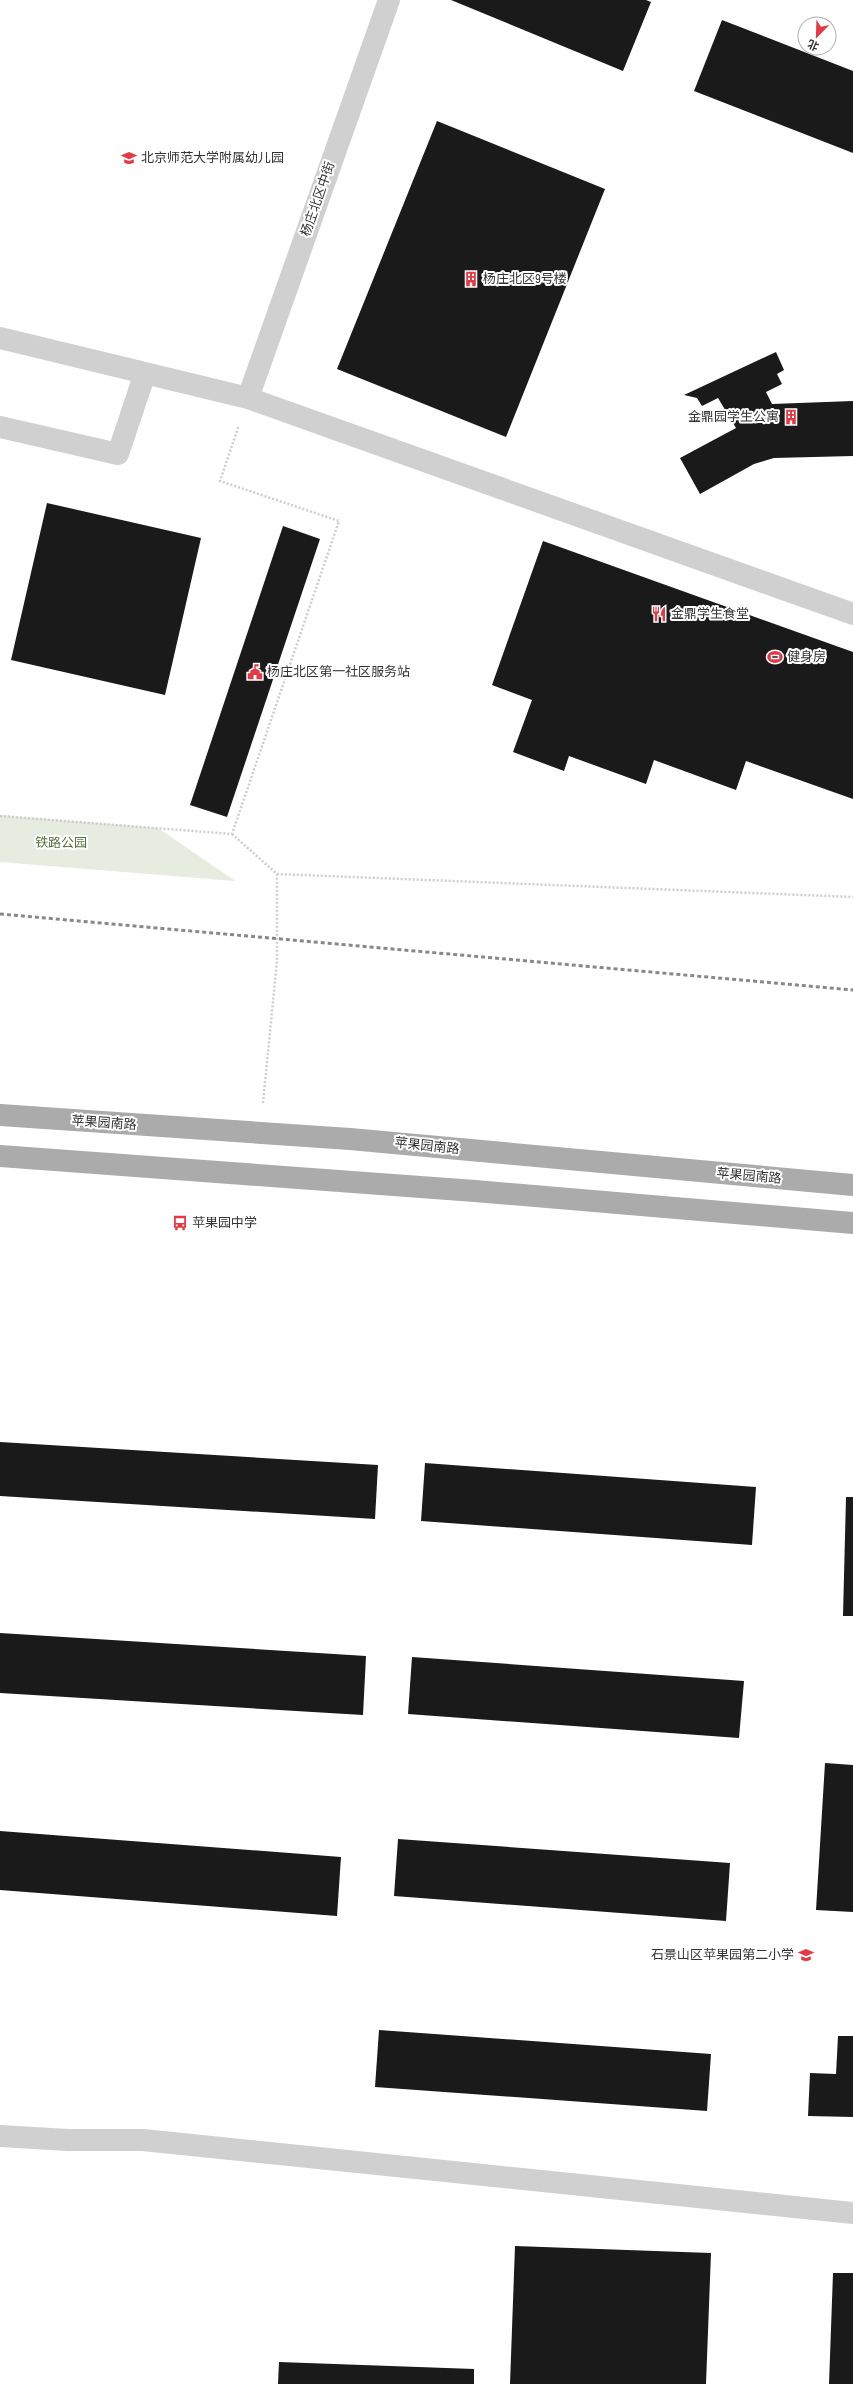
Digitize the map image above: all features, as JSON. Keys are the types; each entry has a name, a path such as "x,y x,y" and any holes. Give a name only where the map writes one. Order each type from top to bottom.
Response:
{"main road":[{"name":"苹果园南路","path":"0,1115 350,1139 853,1185"},
{"path":"0,1156 475,1191 853,1222"}],"street":[{"name":"杨庄北区中街","path":"248,398 389,0"},
{"path":"0,338 248,398 853,614"},
{"path":"0,427 118,454 145,373"},
{"path":"0,2136 68,2140 143,2140 853,2213"}],"path":[{"path":"232,834 339,521 220,481 248,398"},
{"path":"0,816 232,834 277,874 853,897"},
{"path":"260,1134 277,961 277,874"}],"green space":[{"name":"铁路公园","path":"0,815 158,828 235,881 0,862"}],"building":[{"path":"451,0 646,0 651,2 623,71"},
{"path":"722,20 797,49 797,56 814,56 853,71 853,153 694,91"},
{"name":"杨庄北区9号楼","path":"437,121 605,189 506,437 337,369"},
{"name":"金鼎园学生公寓","path":"776,352 784,370 777,374 782,384 766,392 772,404 853,401 853,456 774,458 754,464 700,494 680,458 736,428 718,398 702,406 697,398 684,395"},
{"path":"47,503 201,538 165,695 11,660"},
{"name":"杨庄北区第一社区服务站","path":"283,526 320,539 227,817 190,805"},
{"path":"543,541 853,652 853,799 746,761 736,790 654,760 646,784 569,756 564,771 513,752 532,700 492,685"},
{"path":"0,1442 378,1465 375,1519 0,1496"},
{"path":"425,1463 756,1487 752,1545 421,1521"},
{"path":"846,1497 853,1497 853,1616 843,1616"},
{"path":"0,1633 366,1656 363,1715 0,1693"},
{"path":"412,1657 744,1681 739,1738 408,1714"},
{"path":"825,1763 853,1765 853,1912 816,1910"},
{"path":"0,1831 341,1857 337,1916 0,1890"},
{"path":"398,1839 730,1863 726,1921 394,1896"},
{"path":"379,2030 711,2054 707,2111 375,2087"},
{"path":"838,2036 853,2036 853,2117 808,2116 810,2073 836,2074"},
{"path":"515,2246 711,2253 706,2384 510,2384"},
{"path":"833,2273 853,2273 853,2384 829,2384"},
{"path":"279,2362 474,2369 474,2384 278,2384"}],"railway":[{"path":"0,914 853,990"}],"place":[{"name":"北京师范大学附属幼儿园","path":"129,158"},
{"name":"杨庄北区9号楼","path":"471,279"},
{"name":"金鼎园学生公寓","path":"791,417"},
{"name":"金鼎学生食堂","path":"659,614"},
{"name":"健身房","path":"775,657"},
{"name":"杨庄北区第一社区服务站","path":"255,672"},
{"name":"苹果园中学","path":"180,1223"},
{"name":"石景山区苹果园第二小学","path":"806,1955"}]}
